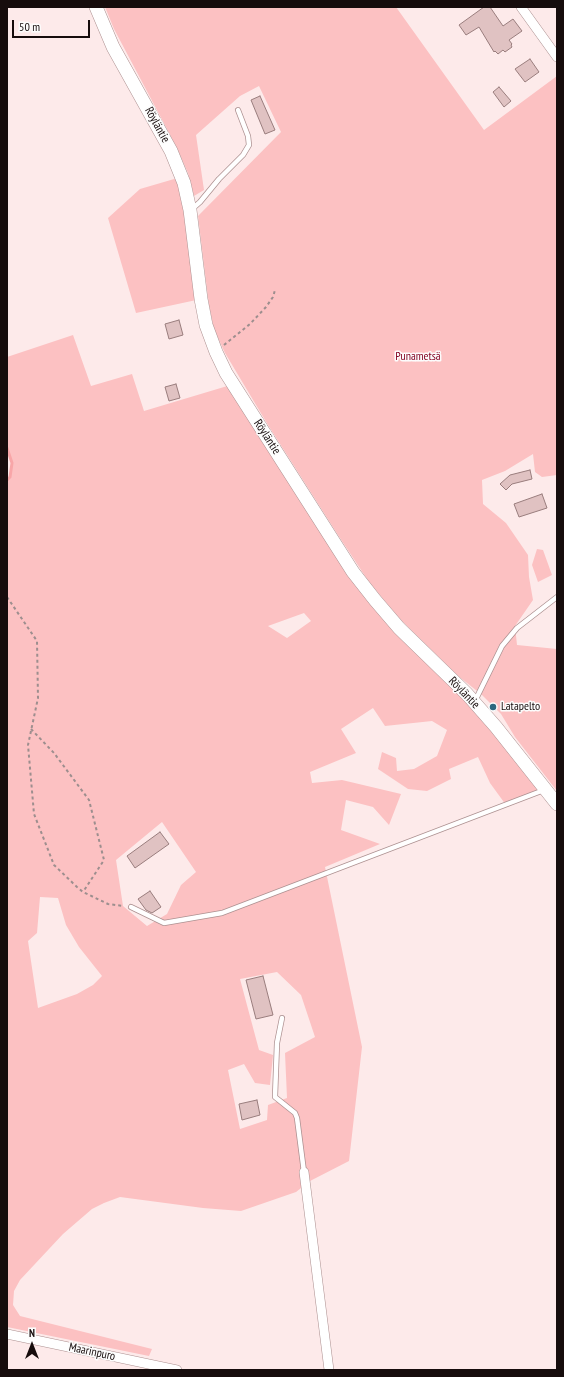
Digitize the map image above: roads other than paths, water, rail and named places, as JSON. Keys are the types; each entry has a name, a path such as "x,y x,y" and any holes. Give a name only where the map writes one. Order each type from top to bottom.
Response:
{"street":[{"name":"Röyläntie","path":"96,7 113,47 171,151 184,183 190,210 201,299 206,325 226,373 353,572 399,628 496,727 557,804"},
{"path":"521,7 557,57"},
{"path":"304,1172 329,1370"},
{"name":"Maarinpuro","path":"7,1334 177,1370"}],"lane":[{"path":"190,210 200,202 219,178 243,155 249,145 248,136 238,110"},
{"path":"474,703 502,646 517,628 557,597"},
{"path":"131,907 164,922 222,913 546,789"},
{"path":"282,1018 277,1043 275,1097 295,1113 297,1118 304,1172"}],"waterway":[{"path":"7,448 12,463 10,477 7,480"}],"place":[{"name":"Latapelto","path":"493,707"}],"park label":[{"name":"Punametsä","path":"418,357"}]}
